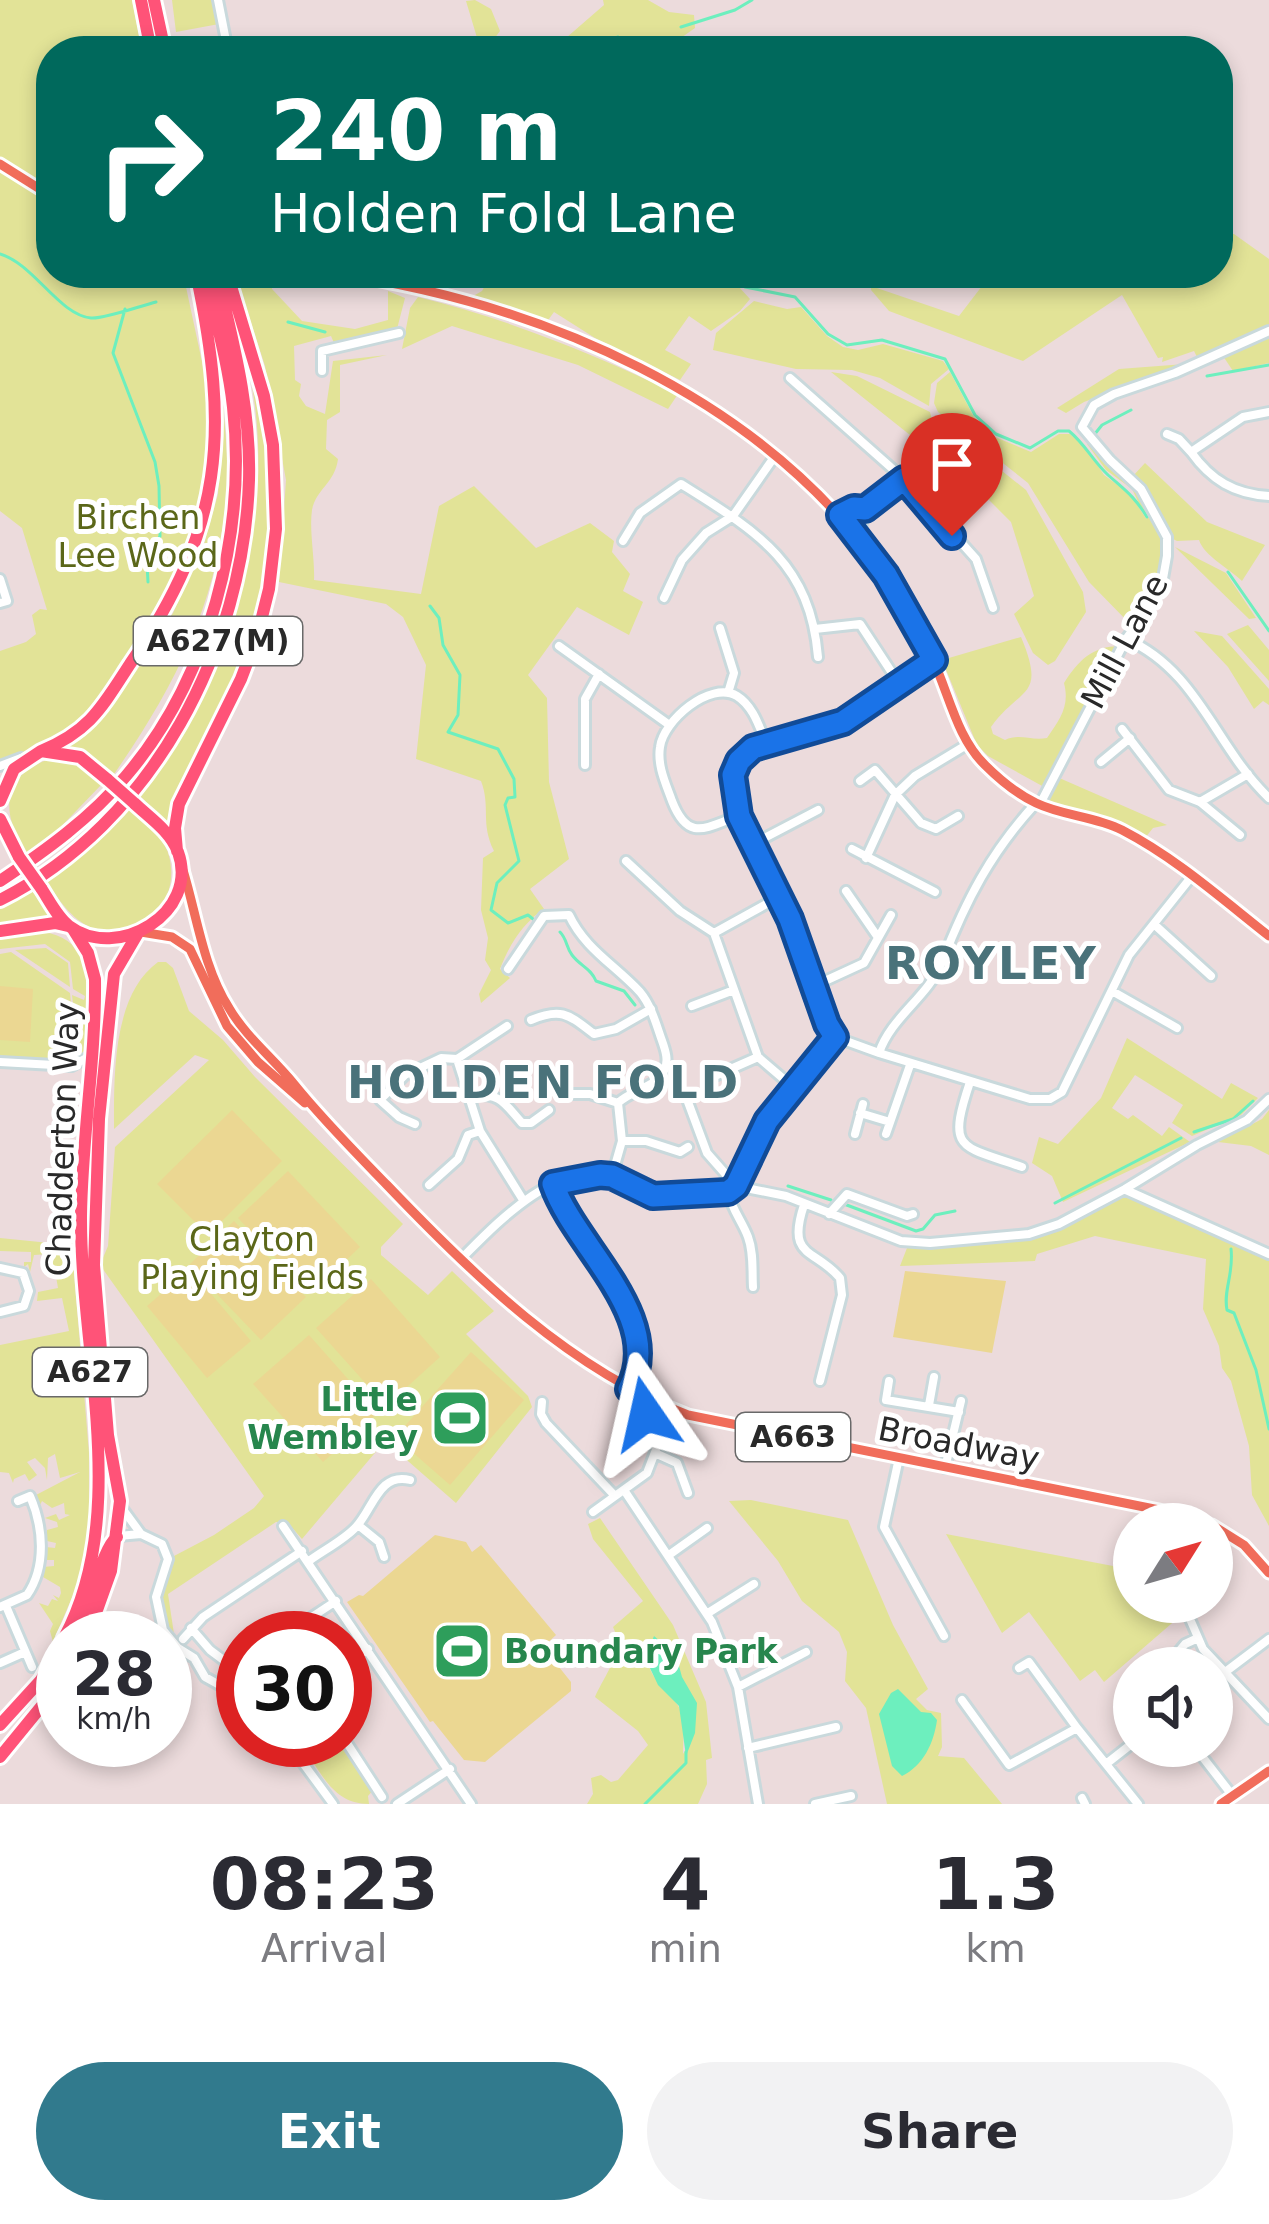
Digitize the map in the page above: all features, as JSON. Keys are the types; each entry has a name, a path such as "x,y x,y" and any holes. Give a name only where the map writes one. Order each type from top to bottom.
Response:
{"highway":[{"path":"141,0 149,36"},
{"path":"154,0 162,36"},
{"name":"A627(M)","path":"179,858 175,828 179,804 257,637 276,530 270,429 209,288"},
{"name":"A627(M)","path":"38,752 74,736 92,720 166,611 196,545 208,506 216,437 217,288"},
{"name":"A627(M)","path":"0,881 44,853 127,776 168,714 198,656 219,590 232,526 233,406 217,300 221,288"},
{"name":"A627(M)","path":"0,900 49,871 118,807 176,732 213,657 239,562 249,479 243,386 217,300"},
{"path":"0,801 10,775 38,752"},
{"name":"A663","path":"38,752 80,757 164,831 179,858"},
{"name":"Chadderton Way","path":"0,822 88,953 95,979 81,1254 99,1513 89,1578 78,1611"},
{"name":"Chadderton Way","path":"98,1611 118,1536 120,1501 108,1436 94,1200 111,990 114,974 139,932 170,906 179,858"},
{"name":"A663","path":"0,931 55,922 112,939 139,932"},
{"name":"A627","path":"84,1611 108,1545 118,1536"},
{"name":"Chadderton Way","path":"0,1725 36,1684"},
{"path":"2,1753 36,1712"}],"main road":[{"path":"0,164 36,187"},
{"path":"413,288 542,326 620,359 678,390 775,456 840,515 886,575 934,660 968,743 982,762 1038,804 1111,825 1192,876 1269,937"},
{"name":"Broadway","path":"179,858 210,969 229,1009 309,1106 461,1259 566,1348 629,1389 688,1415 1122,1503"},
{"name":"Broadway","path":"139,932 172,937 190,949 226,1026 268,1072 309,1106"},
{"name":"Broadway","path":"1233,1539 1269,1573"},
{"path":"1221,1804 1269,1772"}],"street":[{"path":"218,0 225,36"},
{"path":"429,292 430,288"},
{"name":"Mill Lane","path":"879,1053 887,1030 941,963 988,861 1038,804 1126,639 1162,584 1167,537 1141,489 1082,427 1094,405 1114,394 1269,331"},
{"path":"322,371 322,351 399,333"},
{"path":"790,378 904,479 976,559 993,610"},
{"path":"1191,452 1243,417 1269,412"},
{"path":"1167,434 1179,439 1208,474 1223,484 1269,496"},
{"path":"664,598 682,560 706,533 733,516 775,456"},
{"path":"859,538 865,509 904,479"},
{"path":"623,542 640,513 681,484 733,516 781,556 803,591 818,657"},
{"path":"840,515 865,509"},
{"path":"0,579 7,601 0,603"},
{"path":"815,629 860,624 898,682"},
{"path":"720,628 734,673 728,693"},
{"path":"1126,639 1143,646 1194,694 1269,798"},
{"path":"559,646 668,724"},
{"path":"934,660 843,722 753,748 733,775 739,816 779,897 835,1037 970,1082 1030,1099 1050,1099 1062,1092 1130,955 1192,876"},
{"path":"585,765 585,699 599,674"},
{"path":"739,816 703,829 690,828 680,820 660,768 660,746 668,724 700,700 728,693 755,715 766,743"},
{"path":"1122,728 1169,790 1200,802 1240,835"},
{"path":"1101,762 1130,738"},
{"path":"866,858 895,796 915,776 968,743"},
{"path":"0,766 38,752"},
{"path":"860,781 875,770 921,824 936,829 958,816"},
{"path":"1200,802 1248,775"},
{"path":"753,844 818,810"},
{"path":"852,849 935,892"},
{"path":"626,861 680,911 714,933 758,1058 793,1088"},
{"path":"846,891 878,937"},
{"path":"714,933 779,897"},
{"path":"508,969 544,916 570,910 578,934 641,994 651,1009 667,1068 658,1080 628,1092 618,1102"},
{"path":"814,986 863,963 891,914"},
{"path":"1156,926 1211,976"},
{"path":"692,1006 734,990"},
{"path":"1112,991 1177,1028"},
{"path":"531,1020 550,1012 568,1014 593,1039 651,1009"},
{"path":"415,1124 377,1097 405,1075 442,1058 457,1059 507,1026"},
{"path":"753,1287 752,1250 732,1211 732,1190 767,1121 835,1037"},
{"path":"0,1062 72,1066 90,1056"},
{"path":"717,1075 758,1058"},
{"path":"457,1059 480,1131 524,1200"},
{"path":"886,1134 910,1064"},
{"path":"970,1082 956,1124 960,1140 970,1149 1022,1167"},
{"path":"471,1094 492,1093 505,1099 522,1124 549,1110"},
{"path":"571,1094 618,1102"},
{"path":"461,1259 524,1200 553,1184 583,1177 612,1176 653,1196 732,1190 785,1196 901,1241 1029,1234 1125,1189 1197,1144 1247,1120 1269,1099"},
{"path":"612,1176 622,1141 618,1102"},
{"path":"688,1102 707,1153 732,1190"},
{"path":"855,1133 862,1108 890,1122"},
{"path":"429,1185 458,1159 468,1135 480,1131"},
{"path":"622,1141 646,1141 680,1152 688,1148"},
{"path":"553,1184 561,1207 604,1268 632,1322 638,1367 629,1389"},
{"path":"1125,1189 1269,1254"},
{"path":"829,1214 848,1194 907,1216 914,1214"},
{"path":"804,1205 797,1226 799,1240 808,1254 840,1278 842,1295 820,1381"},
{"path":"0,1268 22,1273 29,1291 24,1306 0,1312"},
{"path":"929,1406 934,1377"},
{"path":"889,1381 886,1400 960,1406 945,1468"},
{"path":"650,1400 646,1414 657,1450 677,1462 688,1492"},
{"path":"542,1402 541,1414 547,1423 619,1493 708,1613 738,1687 758,1804"},
{"path":"593,1512 646,1473 657,1450 688,1415"},
{"path":"899,1459 884,1527 944,1636"},
{"path":"309,1561 358,1526 372,1500 403,1475"},
{"path":"18,1501 30,1496 39,1518 38,1564 31,1591 3,1606 32,1667"},
{"path":"120,1501 124,1514 141,1534"},
{"path":"284,1526 343,1611"},
{"path":"358,1526 379,1542 384,1557"},
{"path":"669,1556 707,1528"},
{"path":"118,1536 141,1534 157,1540 166,1553 156,1598 158,1611"},
{"path":"192,1626 302,1551"},
{"path":"708,1613 754,1584"},
{"path":"320,1611 336,1600"},
{"path":"1192,1623 1205,1647"},
{"path":"192,1629 216,1654"},
{"path":"1183,1647 1198,1638"},
{"path":"1233,1666 1269,1639"},
{"path":"0,1663 25,1652"},
{"path":"738,1687 806,1652"},
{"path":"372,1655 471,1804"},
{"path":"192,1656 205,1677 216,1683"},
{"path":"1019,1668 1029,1662 1138,1804"},
{"path":"1233,1681 1269,1719"},
{"path":"962,1700 1009,1766 1077,1728"},
{"path":"748,1748 836,1727"},
{"path":"1106,1764 1113,1758"},
{"path":"306,1767 333,1804"},
{"path":"362,1767 382,1798"},
{"path":"1210,1767 1232,1795"},
{"path":"397,1804 450,1769"},
{"path":"1243,1788 1249,1804"},
{"path":"815,1804 851,1796"}],"green space":[{"path":"0,0 132,0 139,36 36,36 36,181 0,157"},
{"path":"172,0 215,0 219,24 176,32"},
{"path":"475,0 491,9 500,31 496,36 476,36 466,1"},
{"path":"603,0 648,0 669,12 694,15 695,28 684,36 568,36 604,5"},
{"name":"Birchen Lee Wood","path":"0,172 36,193 36,288 186,288 207,385 206,456 194,526 169,589 88,723 73,734 0,761 0,651 36,634 32,615 47,610 22,528 0,511"},
{"path":"1233,234 1269,259 1269,328 1198,359 1194,351 1162,362 1122,295 1023,361 889,311 871,288 959,316 980,288 1233,288"},
{"path":"240,288 272,288 302,321 355,329 388,320 388,291 405,298 397,329 334,343 331,336 294,346 299,396 306,406 325,414 333,361 387,355 340,365 340,412 327,420 326,449 338,459 312,510 314,580 421,594 439,506 474,486 536,548 590,523 614,541 612,552 630,574 623,591 643,602 629,635 577,607 528,675 547,698 549,782 569,859 530,889 544,909 508,951 500,969 510,978 481,1003 479,994 491,970 485,960 488,938 481,910 483,858 494,851 481,781 416,759 426,665 403,617 386,604 279,582 286,480 265,366"},
{"path":"740,288 750,299 711,331 689,316 665,350 691,364 680,380 554,312 546,323 466,300 482,291"},
{"path":"418,297 550,339 678,394 668,409 578,365 452,326 402,349 410,308"},
{"path":"754,301 787,309 801,307 843,347 858,350 883,344 943,361 949,369 931,384 929,406 880,378 852,370 796,369 713,350 716,333"},
{"path":"1269,334 1269,363 1233,371 1221,353"},
{"path":"243,343 270,450 271,549 248,644 171,827 137,793 193,709 233,616 246,567 258,466 255,406"},
{"path":"1185,364 1066,413 1057,408 1119,369"},
{"path":"831,372 857,376 930,412 931,438 906,469 920,443"},
{"path":"950,372 974,417 995,437 1031,452 1059,434 1070,434 1104,475 1130,494 1147,520 1132,489 1106,470 1087,444 1092,443 1134,484 1165,539 1161,581 1132,626 1089,582 1028,483 938,412 934,403 937,383"},
{"path":"223,404 224,520 206,599 176,672 112,777 82,752 66,746 97,724 173,613 204,544 218,494"},
{"path":"938,420 1026,490 1083,592 1086,612 1048,665 1033,653 1014,614 1034,596 1011,522 944,455 919,481 910,472 933,455"},
{"path":"1145,463 1207,522 1265,545 1242,581 1199,540 1169,537 1132,477"},
{"path":"1175,547 1226,573 1256,618 1249,619"},
{"path":"1248,625 1269,650 1269,681 1227,634"},
{"path":"1194,631 1222,636 1269,689 1269,705 1263,701 1254,709 1228,667"},
{"path":"1021,637 1031,682 991,727 993,734 1005,740 1047,738 1063,712 1064,683 1075,668 1094,652 1120,646 1044,787 977,745 942,660"},
{"path":"53,758 74,760 102,784 54,834 27,854 12,824 10,797 23,774"},
{"path":"1057,777 1167,825 1153,828 1145,838 1111,819 1043,801"},
{"path":"125,807 161,838 171,876 168,894 147,923 112,933 78,919 46,880"},
{"path":"33,889 50,915 0,926 0,907"},
{"path":"35,931 73,945 88,975 89,1013 79,1058 72,995 84,1000 85,996 73,989 70,962 45,944 0,949 0,939"},
{"path":"46,948 68,963 70,987 15,950"},
{"path":"11,952 70,993 77,1057 70,1064 0,1059 0,954"},
{"name":"Clayton Playing Fields","path":"158,962 173,968 189,1011 403,1224 381,1247 381,1255 428,1295 452,1271 494,1311 466,1334 528,1396 532,1407 456,1503 385,1441 302,1539 288,1523 276,1522 168,1594 171,1611 164,1611 161,1596 174,1556 214,1535 264,1496 100,1265 108,1246 115,1147 209,1060 195,1055 114,1129 119,1038 132,995"},
{"path":"0,986 33,989 30,1042 0,1040"},
{"path":"1127,1038 1222,1099 1231,1083 1258,1098 1241,1115 1192,1136 1172,1123 1183,1105 1135,1075 1112,1108 1128,1119 1133,1115 1162,1136 1169,1127 1190,1142 1063,1202 1052,1176 1032,1163 1039,1137 1058,1144 1101,1098"},
{"path":"232,1110 282,1161 208,1235 157,1184"},
{"path":"1269,1110 1269,1155 1251,1146 1218,1142 1262,1119"},
{"path":"288,1171 360,1247 310,1294 238,1218"},
{"path":"1125,1191 1269,1256 1269,1526 1252,1495 1249,1446 1231,1381 1222,1368 1219,1346 1203,1309 1206,1259 1095,1236 1037,1254 1035,1261 900,1266 907,1248 1019,1241 1066,1223"},
{"path":"68,1200 89,1453 89,1529 79,1581 66,1611 44,1611 39,1603 48,1606 52,1599 58,1601 53,1595 59,1598 61,1593 60,1587 43,1577 43,1567 54,1566 54,1560 45,1560 46,1547 55,1548 56,1543 47,1541 47,1530 58,1527 45,1518 56,1514 59,1520 70,1515 65,1514 64,1503 52,1508 42,1501 40,1505 36,1495 80,1472 60,1478 55,1454 48,1458 47,1480 45,1468 35,1458 27,1462 37,1475 29,1481 25,1474 13,1483 9,1473 0,1472 0,1345 69,1331 62,1298 37,1301 38,1292 58,1288 54,1265 42,1267 49,1254 34,1255 30,1272 24,1262 31,1262 31,1252 0,1251 0,1238 50,1243 70,1239"},
{"path":"234,1221 306,1297 261,1340 189,1265"},
{"path":"190,1269 251,1341 207,1378 147,1306"},
{"path":"905,1271 1006,1281 992,1353 893,1337"},
{"path":"371,1279 440,1357 386,1406 316,1328"},
{"path":"309,1335 378,1413 323,1462 253,1384"},
{"name":"Little Wembley","path":"471,1352 524,1400 450,1485 395,1437"},
{"path":"751,1500 848,1520 893,1625 928,1689 916,1699 927,1710 941,1713 938,1756 964,1758 1002,1804 887,1804 866,1708 845,1681 847,1652 839,1632 802,1601 778,1561 729,1501"},
{"path":"600,1518 673,1625 706,1702 712,1758 706,1760 707,1784 698,1804 587,1804 593,1794 591,1778 601,1775 611,1782 618,1780 648,1745 638,1731 595,1697 615,1654 613,1627 643,1601 593,1539 588,1524","holes":["653,1644 669,1646 694,1718 693,1735 683,1754 680,1709 648,1662"]},
{"path":"946,1534 1113,1566 1113,1623 1172,1623 1144,1647 1113,1647 1113,1674 1104,1682 1095,1670 1080,1681 1029,1612 1002,1633"},
{"name":"Boundary Park","path":"435,1535 466,1542 472,1552 481,1545 556,1635 543,1647 571,1682 571,1691 485,1762 464,1760 430,1722 372,1638 372,1611 353,1611 347,1602 363,1596"},
{"path":"316,1767 360,1767 374,1789 369,1804 345,1798"}],"shaded area":[{"path":"654,1636 676,1655 697,1703 695,1733 686,1756 679,1706 658,1685 649,1666 647,1653"},
{"path":"898,1689 921,1712 937,1720 926,1753 902,1776 892,1766 879,1714"}],"waterway":[{"path":"681,27 752,0"},
{"path":"0,254 36,279"},
{"path":"45,288 68,308 91,318 156,302"},
{"path":"750,288 795,297 828,334 847,345 882,340 945,359 975,415 996,434 1030,448 1058,431 1069,431 1147,517"},
{"path":"125,309 113,353 155,462 159,486 160,536 147,564 148,582"},
{"path":"288,322 325,332"},
{"path":"1207,376 1269,365"},
{"path":"1094,435 1102,425 1131,410"},
{"path":"1228,572 1269,631"},
{"path":"430,606 439,618 443,645 460,675 458,715 448,732 498,749 514,779 515,797 505,805 519,861 497,883 491,910 508,923 528,915 533,919"},
{"path":"560,932 572,955 596,981 624,991 635,1005"},
{"path":"1194,1132 1233,1119 1253,1101"},
{"path":"1055,1203 1181,1138"},
{"path":"788,1186 831,1200"},
{"path":"844,1204 916,1231 935,1215 955,1211"},
{"path":"1231,1249 1227,1310 1234,1313 1256,1370 1269,1429"},
{"path":"645,1804 686,1763 686,1752"}],"place":[{"name":"Little Wembley","path":"460,1418"},
{"name":"Boundary Park","path":"462,1651"}],"district":[{"name":"ROYLEY","path":"992,963"},
{"name":"HOLDEN FOLD","path":"544,1082"}],"route":[{"path":"646,1414 650,1400 629,1389 638,1367 638,1344 629,1315 604,1268 561,1207 553,1184 600,1175 653,1196 728,1192 736,1186 767,1121 835,1037 790,919 739,816 733,775 753,748 843,722 934,660 886,575 840,515 865,509 904,479 952,536"}]}
